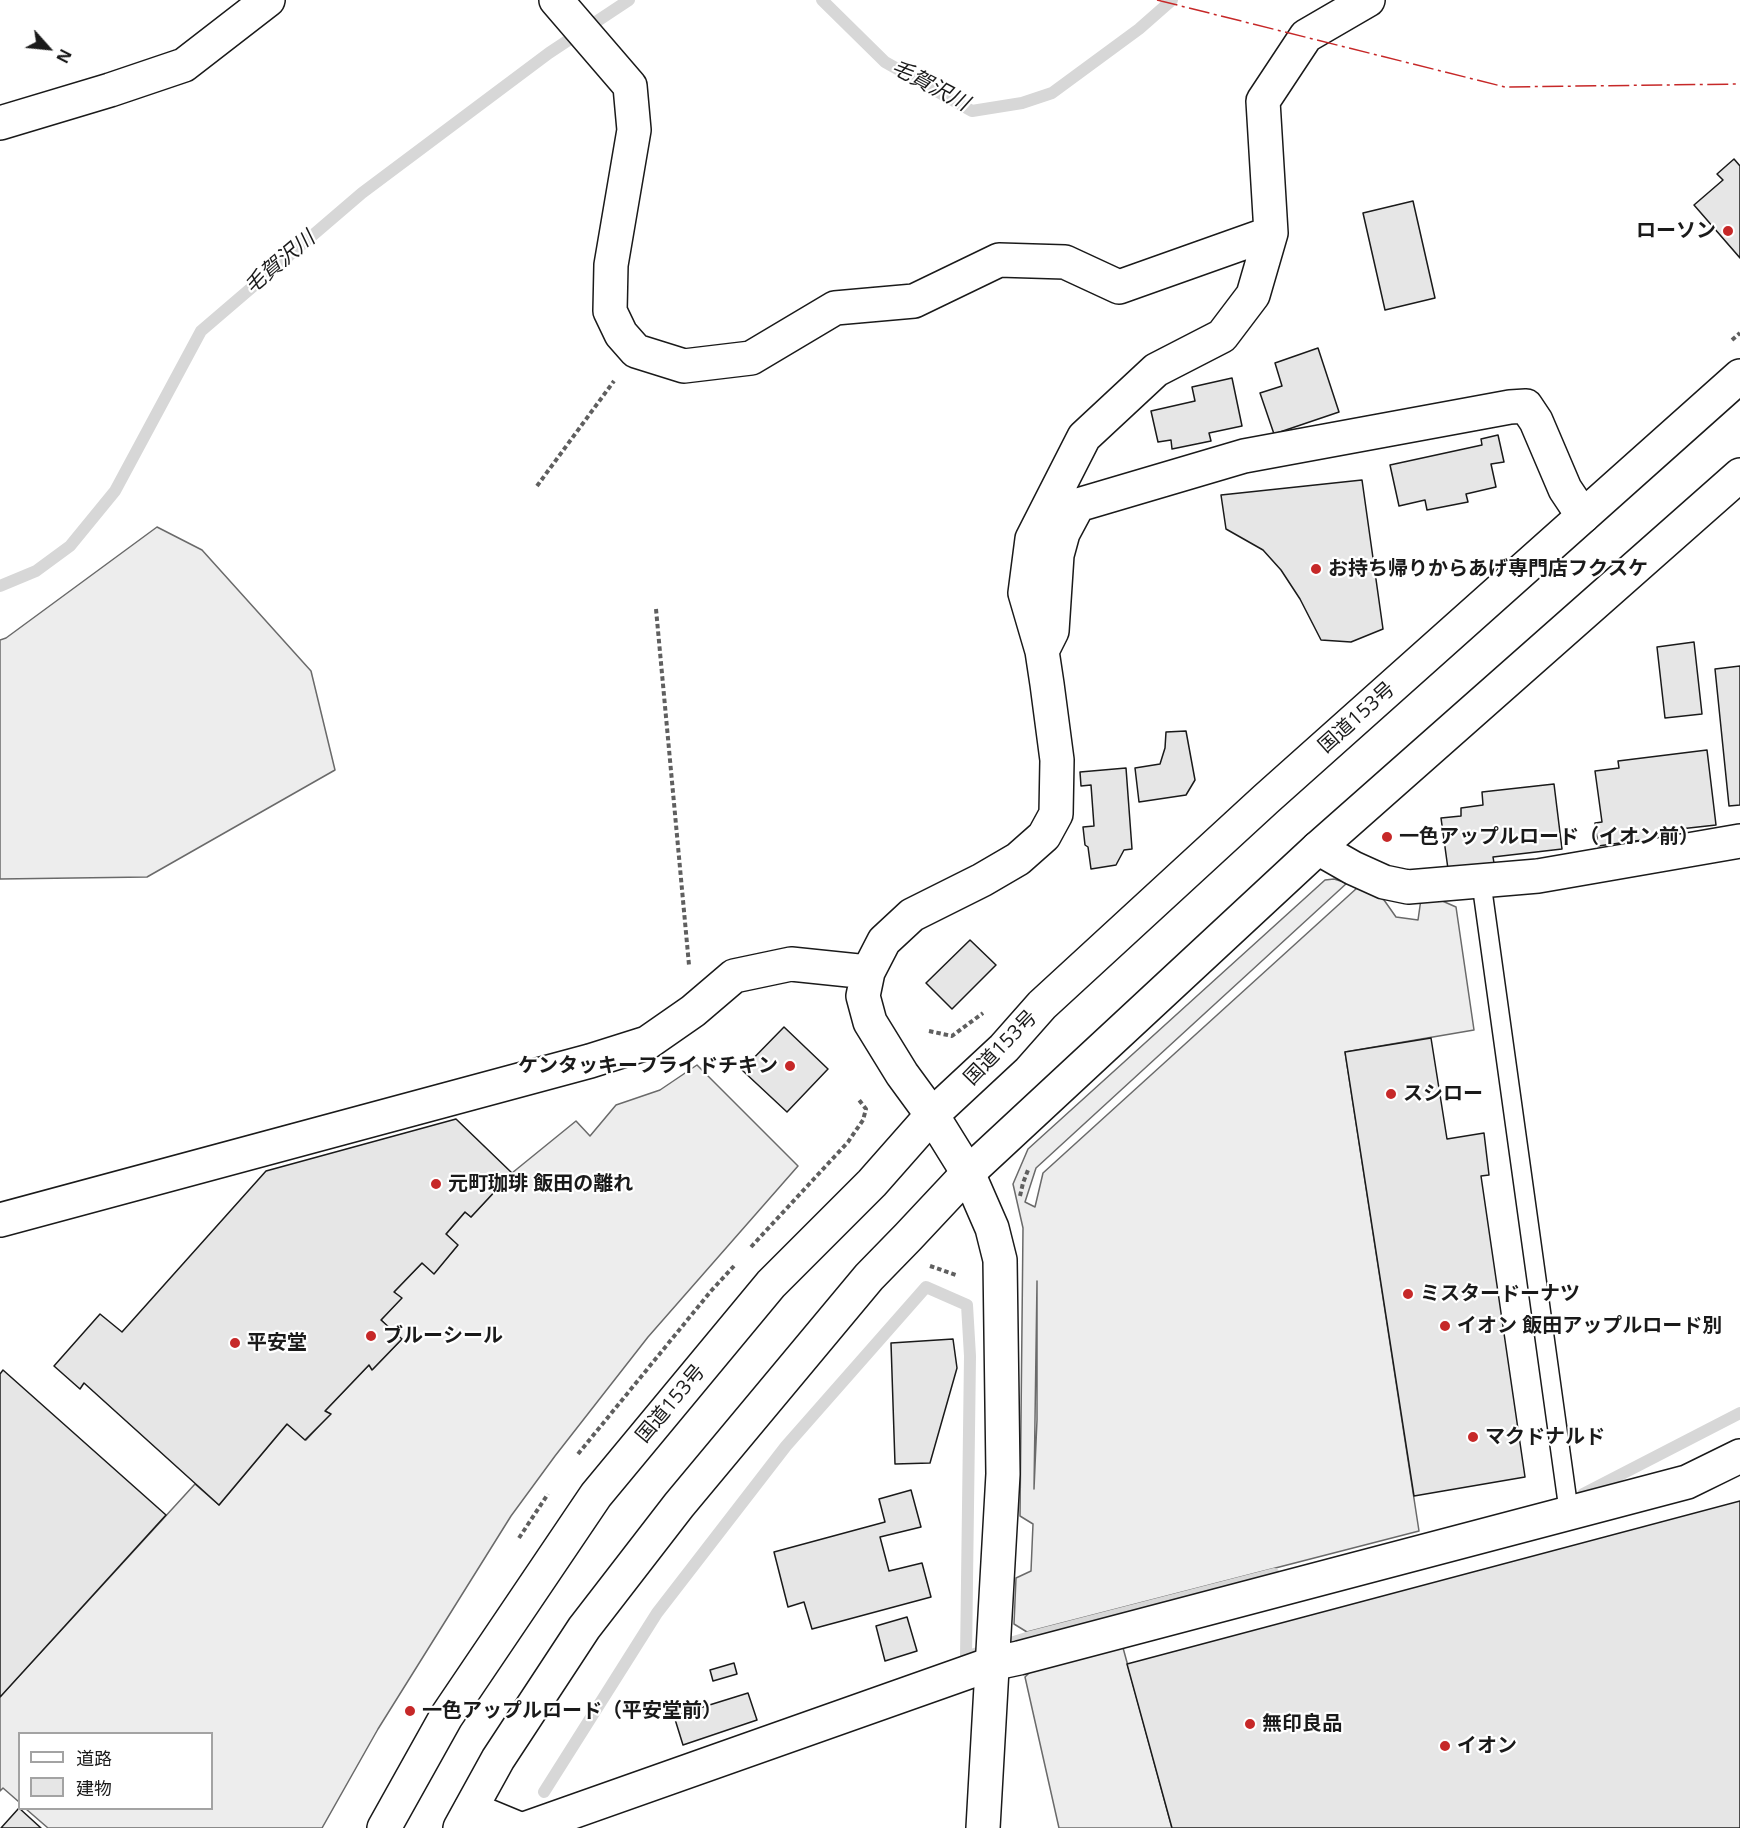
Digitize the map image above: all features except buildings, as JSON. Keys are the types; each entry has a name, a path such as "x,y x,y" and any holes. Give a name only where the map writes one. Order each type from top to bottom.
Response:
{"main road":[{"path":"0,123 184,65 268,0"},
{"path":"983,1828 1003,1474 1000,1260 992,1228 968,1173 870,1022 863,996 868,972 884,941 912,915 1018,859 1044,836 1056,814 1057,760 1042,651 1025,593 1032,539 1084,437 1156,370 1222,336 1253,295 1271,233 1263,101 1306,36 1368,0"},
{"path":"561,6 630,86 634,130 611,265 610,311 621,334 636,351 684,366 751,358 835,308 914,300 999,260 1065,262 1119,287 1271,233"},
{"name":"国道153号","path":"384,1828 446,1718 596,1494 771,1284 872,1183 932,1115 1004,1048 1042,1005 1266,799 1740,376"},
{"path":"1042,651 1052,631 1057,555 1063,533 1078,505 1244,456 1510,406 1526,406 1536,421 1565,489 1583,516"},
{"path":"517,1828 465,1818 498,1759 584,1628 679,1505 869,1277 968,1173 1318,848 1740,475"},
{"path":"1318,848 1384,882 1408,887 1538,876 1740,841"},
{"path":"0,1220 590,1061 646,1043 693,1011 734,976 791,964 868,972"},
{"path":"527,1828 993,1650 1031,1655 1687,1482 1740,1456"}],"lane":[{"path":"1480,880 1569,1513"}],"path":[{"path":"537,486 636,351"},
{"path":"656,609 693,1011"}],"shaded area":[{"path":"157,527 202,550 311,671 335,770 147,877 0,879 0,640 6,638"},
{"path":"1334,879 1347,883 1036,1168 1025,1202 1035,1207 1043,1173 1357,888 1384,900 1396,917 1418,920 1422,892 1456,907 1474,1030 1345,1052 1419,1531 1027,1632 1014,1624 1016,1578 1031,1571 1033,1524 1020,1516 1023,1228 1013,1184 1028,1149 1325,880","holes":["1037,1282 1037,1420 1034,1489"]},
{"path":"697,1065 798,1166 648,1337 511,1516 378,1729 322,1828 48,1828 27,1810 213,1810 213,1732 18,1732 18,1801 3,1788 0,1791 0,1697 195,1484 219,1505 287,1424 306,1440 330,1414 325,1411 369,1365 373,1369 401,1340 381,1320 401,1298 394,1292 422,1263 434,1273 457,1246 446,1234 465,1212 471,1217 512,1173 576,1121 590,1136 616,1105 660,1090"},
{"path":"1122,1644 1172,1828 1059,1828 1025,1677 1038,1664"}],"waterway":[{"name":"毛賀沢川","path":"0,586 36,571 70,546 115,491 201,331 362,193 549,53 629,0"},
{"name":"毛賀沢川","path":"822,0 885,62 972,111 1022,103 1052,93 1139,29 1172,0"},
{"path":"544,1792 657,1613 786,1446 926,1287 967,1305 970,1356 966,1657 978,1653"},
{"path":"1583,1494 1740,1413"},
{"path":"998,1647 1274,1574"}],"power":[{"path":"1157,0 1505,87 1740,84"}],"place":[{"name":"ローソン","path":"1728,231"},
{"name":"お持ち帰りからあげ専門店フクスケ","path":"1316,569"},
{"name":"一色アップルロード（イオン前）","path":"1387,837"},
{"name":"ケンタッキーフライドチキン","path":"790,1066"},
{"name":"スシロー","path":"1391,1094"},
{"name":"元町珈琲 飯田の離れ","path":"436,1184"},
{"name":"ミスタードーナツ","path":"1408,1294"},
{"name":"イオン 飯田アップルロード別","path":"1445,1326"},
{"name":"ブルーシール","path":"371,1336"},
{"name":"平安堂","path":"235,1343"},
{"name":"マクドナルド","path":"1473,1437"},
{"name":"一色アップルロード（平安堂前）","path":"410,1711"},
{"name":"無印良品","path":"1250,1724"},
{"name":"イオン","path":"1445,1746"}]}
